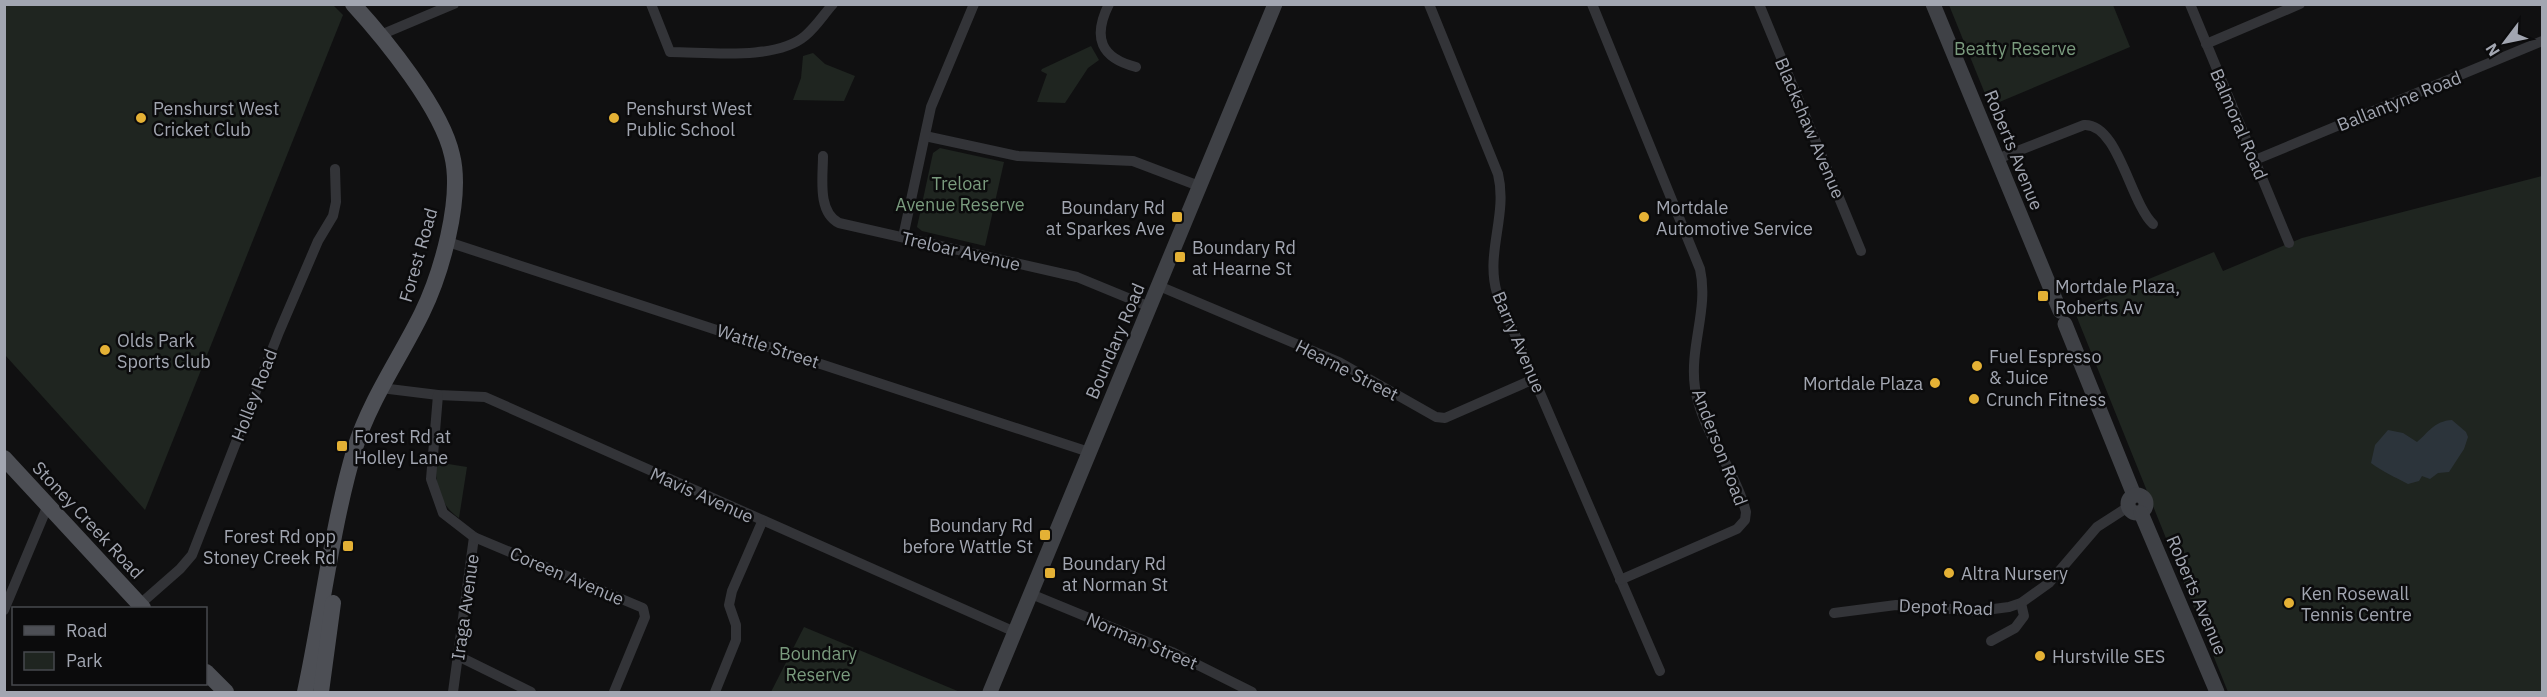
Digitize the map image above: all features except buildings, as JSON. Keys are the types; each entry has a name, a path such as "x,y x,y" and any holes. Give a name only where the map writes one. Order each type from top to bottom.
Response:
{"main road":[{"name":"Forest Road","path":"305,693 355,446 381,388 428,300 445,241 455,182 453,156 448,139 432,108 352,4"},
{"name":"Boundary Road","path":"990,693 1275,4"},
{"name":"Roberts Avenue","path":"1933,4 2062,317 2134,505 2217,693"},
{"name":"Stoney Creek Road","path":"4,458 141,607"},
{"name":"Forest Road","path":"321,693 328,651 337,530"},
{"path":"207,673 225,693"}],"street":[{"path":"378,36 454,4"},
{"path":"651,4 670,52 764,52 783,47 805,36 833,4"},
{"path":"903,237 934,98 974,4"},
{"path":"1109,4 1101,33 1104,48 1115,60 1136,67"},
{"name":"Barry Avenue","path":"1429,4 1498,174 1502,204 1492,255 1492,274 1500,302 1660,671"},
{"name":"Anderson Road","path":"1592,4 1700,269 1702,303 1695,342 1695,387 1746,512 1745,520 1737,529 1620,580"},
{"name":"Blackshaw Avenue","path":"1758,4 1861,251"},
{"name":"Balmoral Road","path":"2190,4 2289,243"},
{"path":"2206,44 2300,4"},
{"name":"Ballantyne Road","path":"2254,160 2542,41"},
{"path":"1997,159 2084,125 2093,124 2107,134 2137,202 2153,224"},
{"path":"926,136 1018,156 1133,161 1199,186"},
{"name":"Treloar Avenue","path":"822,156 825,207 830,217 839,223 1077,277 1150,307"},
{"name":"Holley Road","path":"141,607 180,570 192,555 279,332 318,241 333,216 336,202 335,169"},
{"name":"Wattle Street","path":"445,241 1089,452"},
{"name":"Hearne Street","path":"1159,286 1340,362 1436,417 1445,418 1534,379"},
{"name":"Mavis Avenue","path":"381,388 438,395 485,397 762,522 1015,632"},
{"name":"Iraga Avenue","path":"438,395 431,479 443,513 474,537 453,693"},
{"path":"4,610 48,505"},
{"name":"Depot Road","path":"1834,613 1896,605 1988,611 2021,603 2049,583 2097,527 2134,505"},
{"path":"715,693 736,640 736,625 729,605 732,591 762,522"},
{"name":"Coreen Avenue","path":"474,537 644,608 645,617 614,693"},
{"name":"Norman Street","path":"1031,594 1172,652 1252,693"},
{"path":"1991,641 2019,624 2024,616 2021,603"},
{"path":"458,656 531,693"}],"green space":[{"path":"332,4 343,15 145,510 5,355 5,5"},
{"name":"Beatty Reserve","path":"1949,5 2113,5 2130,47 1990,106"},
{"path":"1091,46 1099,60 1088,68 1065,103 1037,102 1047,74 1041,71 1042,69"},
{"path":"813,53 825,64 855,76 844,101 793,100 801,78 803,56"},
{"name":"Treloar Avenue Reserve","path":"940,148 1004,162 985,246 922,231 917,227 933,153"},
{"path":"2542,176 2542,692 2228,692 2074,310 2214,252 2223,271 2302,238"},
{"path":"436,462 467,467 459,518 447,507 440,494 436,479"},
{"name":"Boundary Reserve","path":"804,627 960,692 771,692"}],"shaded area":[{"path":"2452,420 2466,432 2468,437 2464,449 2449,472 2438,473 2430,479 2422,476 2419,481 2408,484 2371,463 2375,445 2388,430 2403,433 2417,442 2436,425"}],"place":[{"name":"Penshurst West Cricket Club","path":"141,118"},
{"name":"Penshurst West Public School","path":"614,118"},
{"name":"Boundary Rd at Sparkes Ave","path":"1177,217"},
{"name":"Mortdale Automotive Service","path":"1644,217"},
{"name":"Boundary Rd at Hearne St","path":"1180,257"},
{"name":"Mortdale Plaza, Roberts Av","path":"2043,296"},
{"name":"Olds Park Sports Club","path":"105,350"},
{"name":"Fuel Espresso & Juice","path":"1977,366"},
{"name":"Mortdale Plaza","path":"1935,383"},
{"name":"Crunch Fitness","path":"1974,399"},
{"name":"Forest Rd at Holley Lane","path":"342,446"},
{"name":"Boundary Rd before Wattle St","path":"1045,535"},
{"name":"Forest Rd opp Stoney Creek Rd","path":"348,546"},
{"name":"Boundary Rd at Norman St","path":"1050,573"},
{"name":"Altra Nursery","path":"1949,573"},
{"name":"Ken Rosewall Tennis Centre","path":"2289,603"},
{"name":"Hurstville SES","path":"2040,656"}]}
